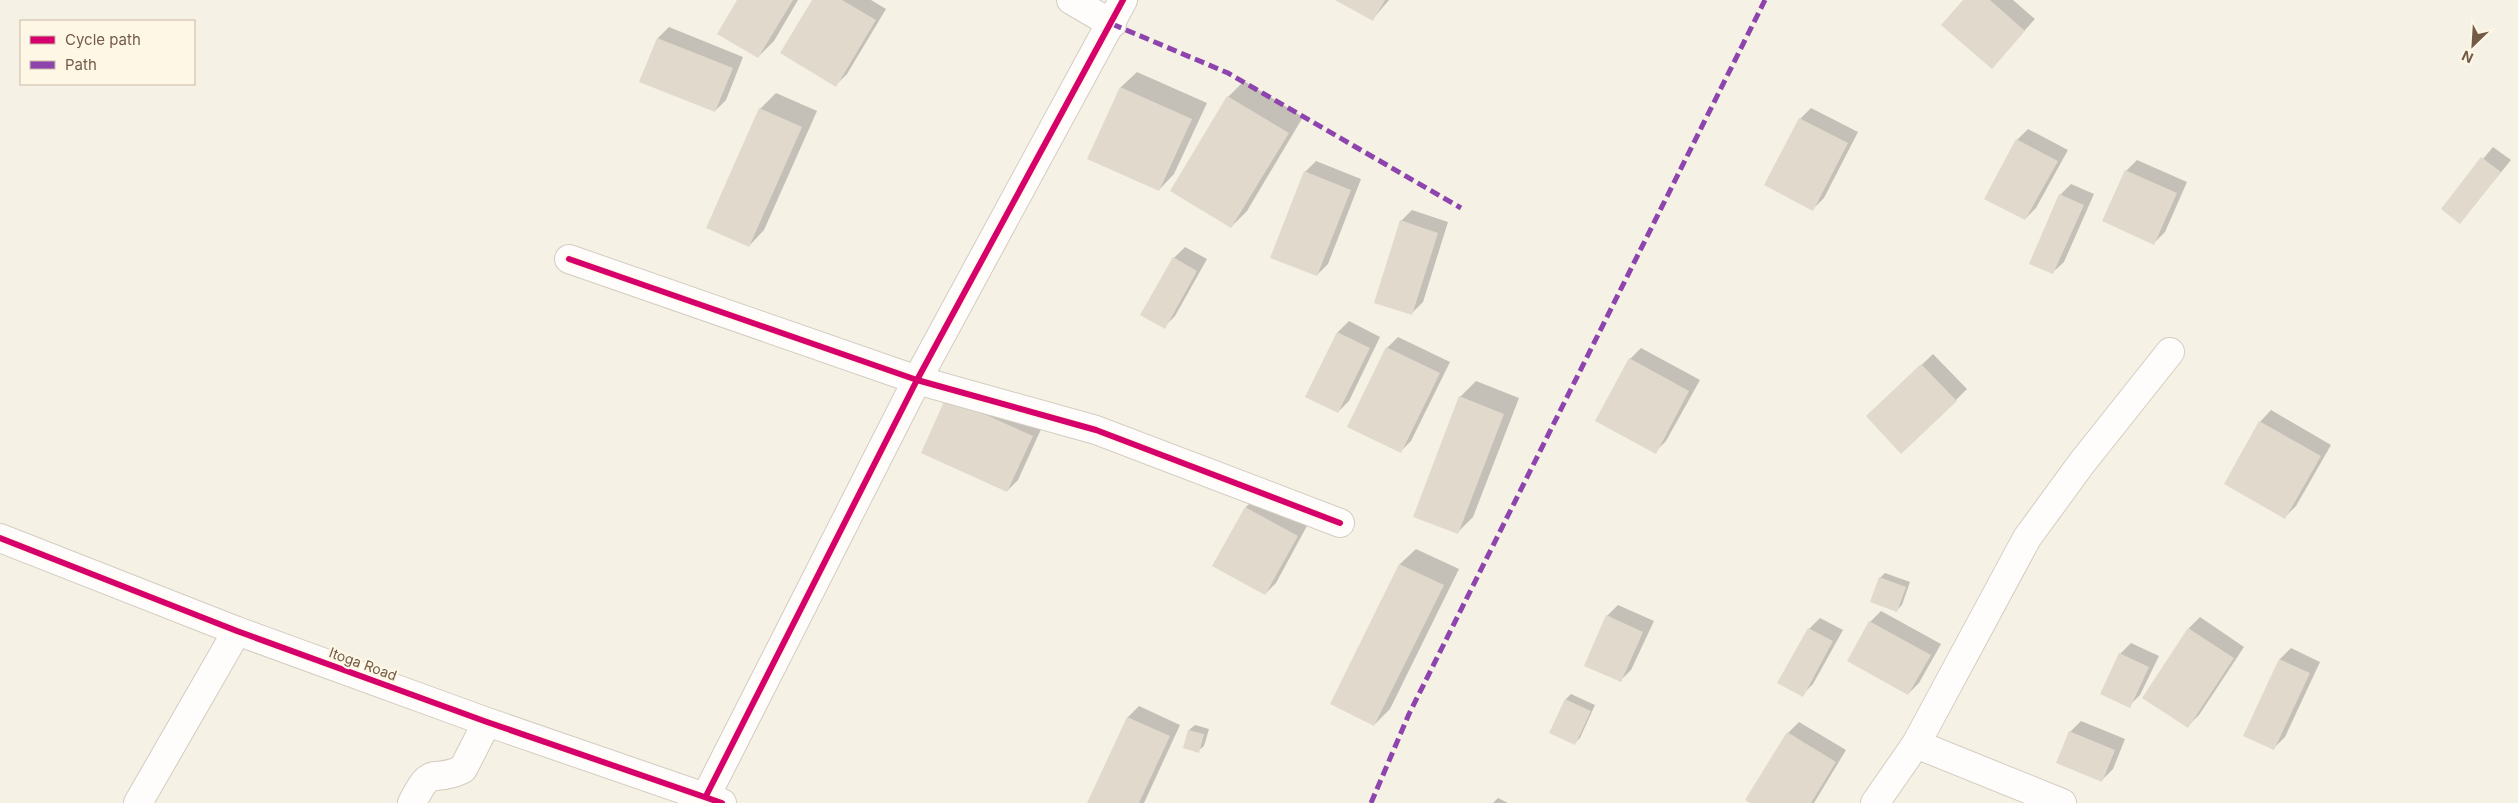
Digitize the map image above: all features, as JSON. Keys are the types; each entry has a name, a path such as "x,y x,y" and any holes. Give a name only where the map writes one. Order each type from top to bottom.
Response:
{"street":[{"path":"1071,0 1112,24"},
{"path":"714,800 917,380 1112,24 1123,0"},
{"path":"569,259 917,380 1096,430 1340,523"},
{"path":"1875,803 1916,744 2027,538 2081,464 2170,352"},
{"name":"Itoga Road","path":"0,538 237,631 487,722 714,800"},
{"path":"138,803 237,631"},
{"path":"412,803 424,781 431,775 456,772 463,769 487,722"},
{"path":"1916,744 2062,803"}],"building":[{"path":"737,0 793,0 758,58 717,34"},
{"path":"812,0 842,0 876,20 836,87 780,53"},
{"path":"1335,0 1385,0 1373,21"},
{"path":"1963,0 1990,0 2025,31 1992,69 1941,25"},
{"path":"657,38 733,68 715,112 639,82"},
{"path":"1120,87 1192,119 1159,191 1087,159"},
{"path":"1227,96 1289,133 1231,228 1170,191"},
{"path":"759,108 802,127 749,247 706,228"},
{"path":"1799,118 1848,143 1813,211 1764,185"},
{"path":"2016,139 2058,161 2025,220 1984,199"},
{"path":"2481,157 2501,172 2460,224 2441,209"},
{"path":"2125,170 2177,193 2154,245 2102,221"},
{"path":"1304,171 1351,190 1317,276 1270,258"},
{"path":"2059,194 2084,205 2053,274 2029,264"},
{"path":"1400,220 1438,233 1412,315 1374,303"},
{"path":"1173,257 1197,271 1165,329 1140,315"},
{"path":"1337,332 1370,348 1338,413 1305,397"},
{"path":"1386,347 1440,373 1401,453 1347,427"},
{"path":"1629,358 1689,391 1656,454 1595,421"},
{"path":"1921,364 1957,401 1901,454 1866,416"},
{"path":"1459,396 1504,414 1458,534 1413,517"},
{"path":"946,397 1033,436 1007,492 921,453"},
{"path":"2259,421 2321,456 2285,519 2224,484"},
{"path":"1245,507 1298,536 1265,595 1212,566"},
{"path":"1399,564 1444,585 1374,726 1330,704"},
{"path":"1879,577 1906,587 1897,612 1870,602"},
{"path":"1606,615 1643,632 1621,682 1584,666"},
{"path":"1869,621 1931,655 1908,695 1847,661"},
{"path":"1808,628 1833,641 1803,697 1777,683"},
{"path":"2188,628 2234,658 2188,728 2142,698"},
{"path":"2119,653 2149,667 2130,708 2100,694"},
{"path":"2279,659 2310,673 2274,750 2243,736"},
{"path":"1565,699 1591,711 1575,745 1549,733"},
{"path":"1127,717 1170,736 1139,803 1087,803"},
{"path":"1188,730 1204,734 1199,753 1183,748"},
{"path":"2069,731 2115,750 2102,782 2056,763"},
{"path":"1787,732 1836,762 1811,803 1750,803 1745,800"}],"marked path":[{"path":"1371,803 1409,714 1765,0"},
{"path":"1112,24 1228,73 1461,208"}],"cycle path":[{"path":"706,796 917,380 1123,0"},
{"path":"569,259 917,380 1096,430 1340,523"},
{"path":"0,538 237,631 487,722 722,803"}]}
